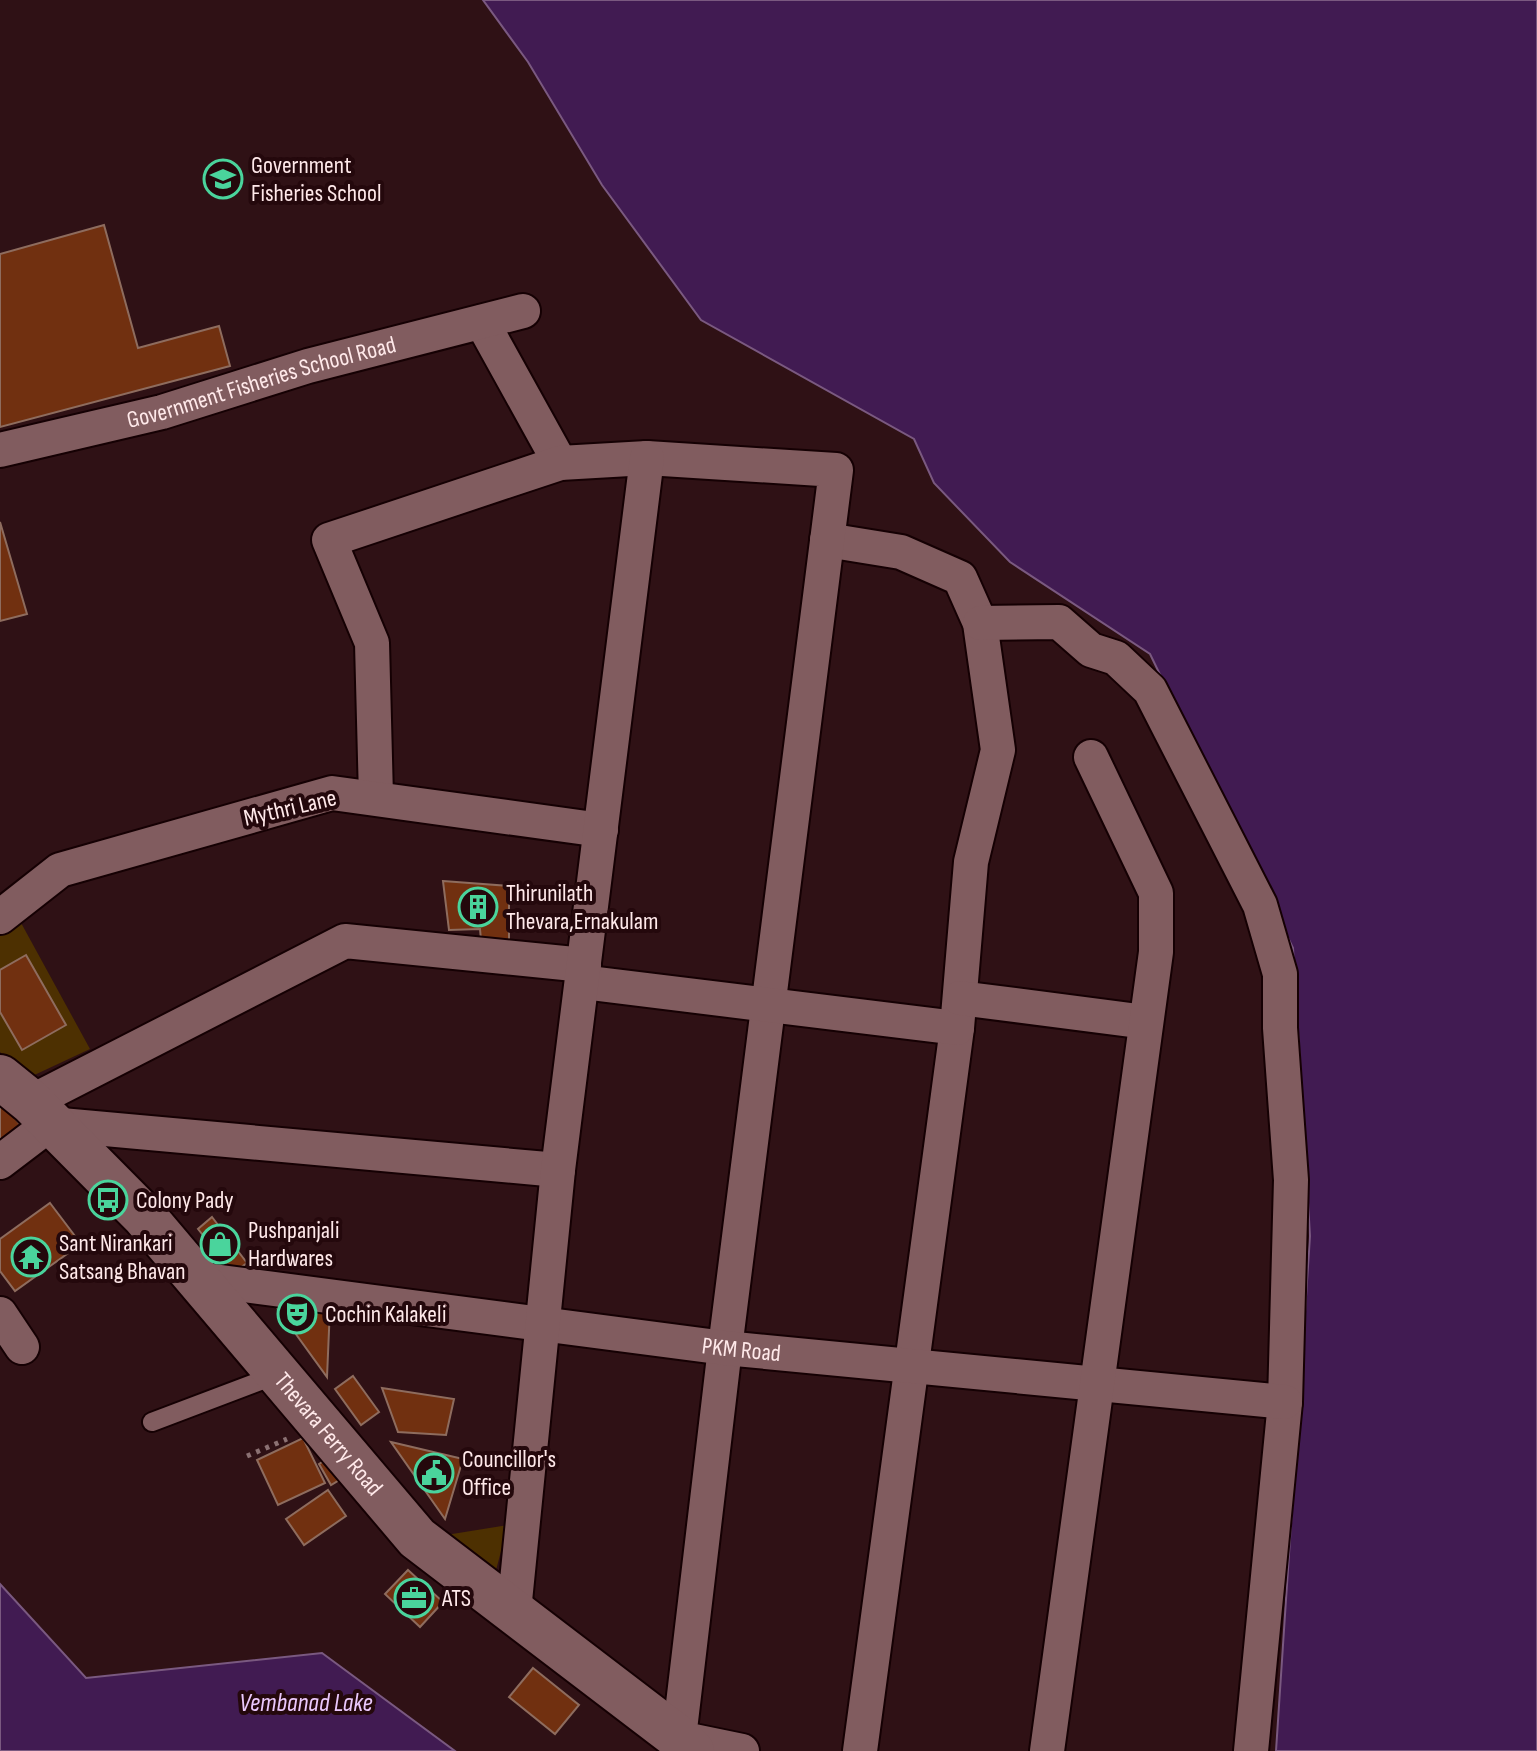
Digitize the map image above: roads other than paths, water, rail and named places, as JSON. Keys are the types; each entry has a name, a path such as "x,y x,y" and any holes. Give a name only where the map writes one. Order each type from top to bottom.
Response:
{"street":[{"name":"Government Fisheries School Road","path":"0,450 162,412 308,366 523,311"},
{"path":"482,322 560,463"},
{"path":"514,1611 558,1170 647,458"},
{"path":"376,797 372,643 329,540 560,463 647,458 836,470 725,1348 685,1745 742,1751"},
{"path":"827,540 901,552 960,578 980,623 998,750 971,862 958,1013 860,1751"},
{"path":"980,623 1059,622 1091,650 1116,658 1150,690 1260,905 1280,974 1280,1028 1291,1180 1285,1402 1251,1751"},
{"path":"1047,1751 1156,952 1156,893 1091,757"},
{"name":"Mythri Lane","path":"0,917 60,870 332,793 601,830"},
{"path":"0,1162 27,1101 345,941 583,973 768,1004 1146,1022"},
{"path":"27,1101 558,1170"},
{"name":"Thevara Ferry Road","path":"27,1101 144,1216 417,1538 685,1745"},
{"name":"PKM Road","path":"198,1279 725,1348 1285,1402"},
{"path":"0,1314 22,1347"}],"lane":[{"path":"152,1422 279,1374"}],"water":[{"path":"483,0 1537,0 1537,1751 1276,1751 1310,1236 1293,948 1150,654 1010,562 934,483 914,439 701,320 602,185 528,62"},
{"name":"Vembanad Lake","path":"0,1584 86,1678 322,1653 455,1751 0,1751"}],"place":[{"name":"Government Fisheries School","path":"223,179"},
{"name":"Thirunilath Thevara,Ernakulam","path":"478,907"},
{"name":"Colony Pady","path":"108,1200"},
{"name":"Pushpanjali Hardwares","path":"220,1244"},
{"name":"Sant Nirankari Satsang Bhavan","path":"31,1257"},
{"name":"Cochin Kalakeli","path":"297,1314"},
{"name":"Councillor's Office","path":"434,1473"},
{"name":"ATS","path":"414,1598"}]}
